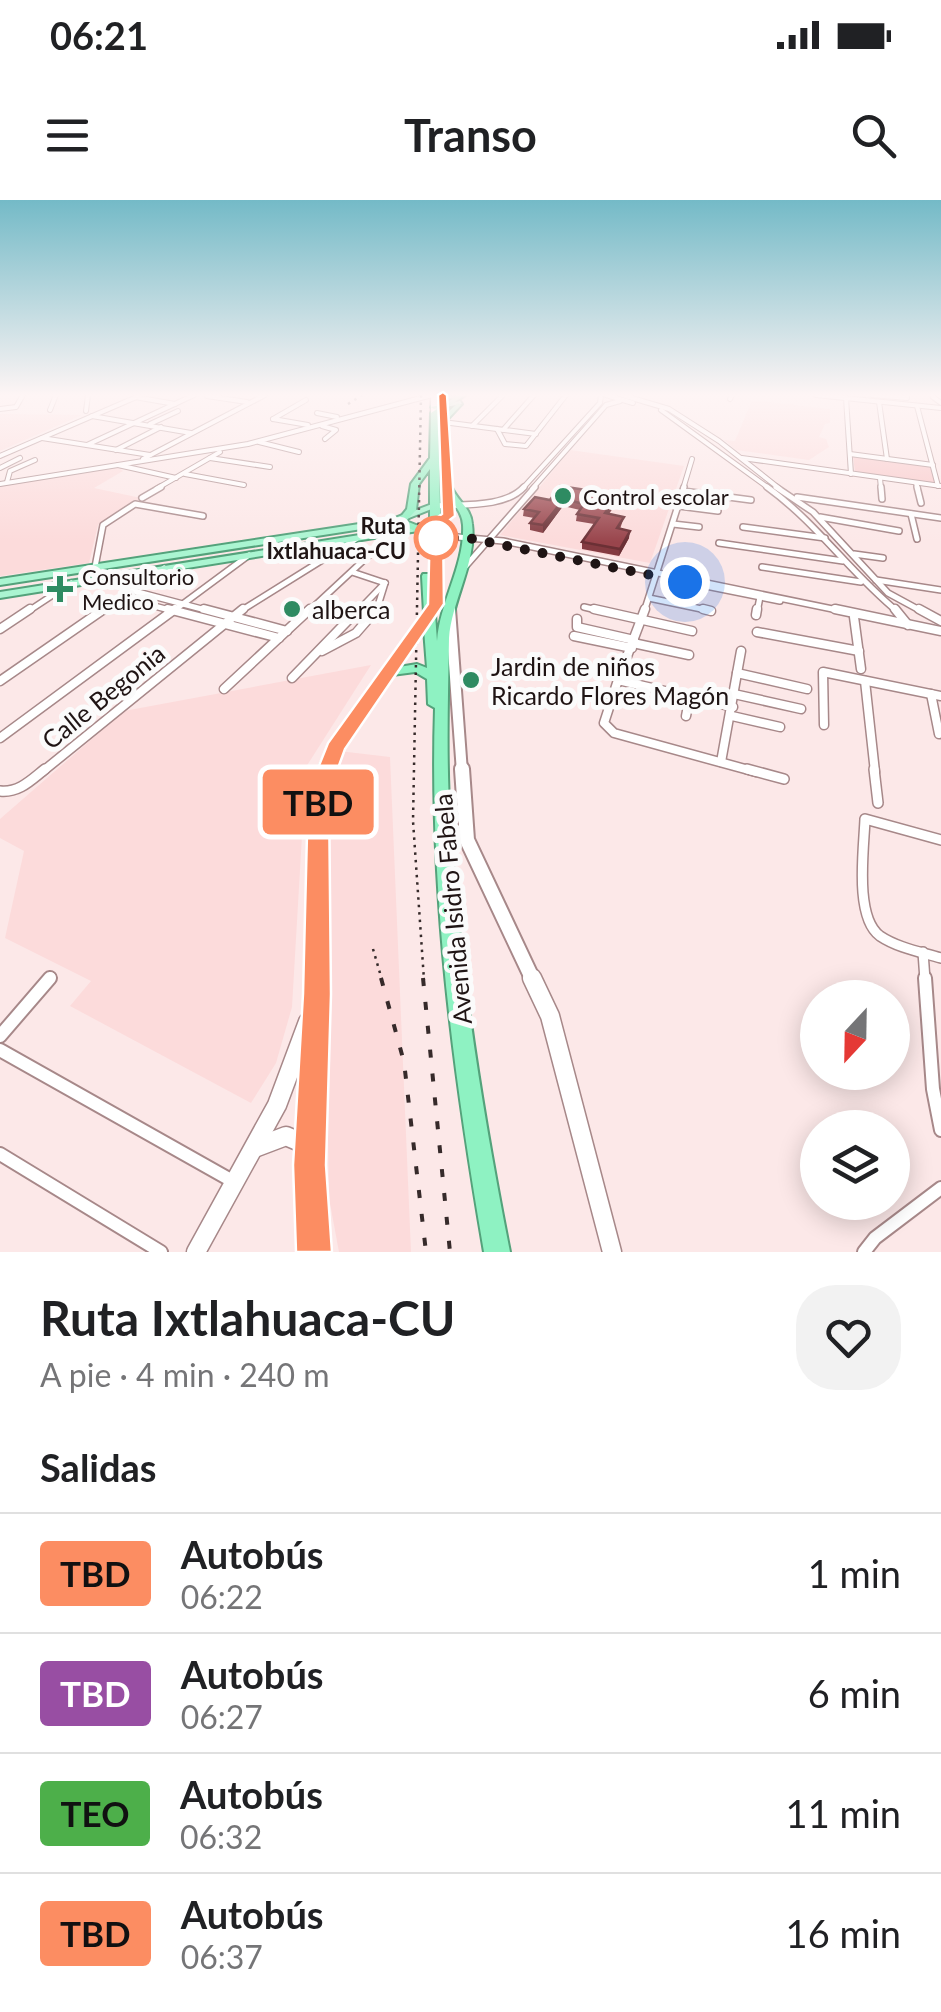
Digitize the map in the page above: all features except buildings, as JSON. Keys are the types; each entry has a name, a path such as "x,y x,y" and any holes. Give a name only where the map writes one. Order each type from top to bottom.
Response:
{"highway":[{"path":"434,444 436,506 429,530 427,619 441,775"},
{"path":"445,444 448,490 455,502"},
{"path":"429,530 399,525 411,510 415,484 434,460"},
{"name":"Avenida Isidro Fabela","path":"455,502 468,520 468,538 443,633 442,822 467,1073 498,1252"},
{"path":"314,1252 310,1165 317,994 317,809 321,779 335,748 427,619"},
{"path":"386,673 417,668 434,678"}],"main road":[{"path":"429,530 448,516 455,502"},
{"path":"0,582 95,567 249,555 356,538 399,525 436,506"},
{"path":"0,594 164,562 399,525"},
{"path":"450,603 467,840 550,1016 612,1252"},
{"path":"196,1252 254,1150 291,1074 317,994"},
{"path":"254,1150 277,1136 293,1138 307,1152 310,1165"}],"street":[{"path":"0,456 28,444"},
{"path":"81,444 150,455"},
{"path":"116,450 128,444"},
{"path":"139,462 169,444"},
{"path":"4,483 248,444"},
{"path":"268,444 300,452"},
{"path":"495,501 521,491 563,444"},
{"path":"462,571 572,444"},
{"path":"715,444 796,508 861,582 901,614 909,627"},
{"path":"718,444 818,517 902,603 941,622"},
{"path":"849,444 851,471"},
{"path":"885,444 887,458"},
{"path":"733,455 940,486 928,444"},
{"path":"172,457 191,446"},
{"path":"560,447 569,448"},
{"path":"142,498 227,448"},
{"path":"850,454 933,464"},
{"path":"0,468 20,458"},
{"path":"210,458 270,467"},
{"path":"692,458 658,574 604,718 606,728 784,780"},
{"path":"4,483 10,471 35,460"},
{"path":"118,465 176,478"},
{"path":"183,474 244,484"},
{"path":"880,478 882,498"},
{"path":"916,483 921,503"},
{"path":"683,491 751,500"},
{"path":"791,496 941,518"},
{"path":"436,506 495,501 509,504 514,511"},
{"path":"95,567 102,525 135,504 203,516"},
{"path":"679,506 718,511"},
{"path":"911,514 916,539"},
{"path":"818,517 899,530"},
{"path":"673,524 699,528"},
{"path":"224,689 399,525"},
{"path":"743,527 824,538"},
{"path":"429,530 941,634"},
{"name":"Calle Begonia","path":"0,791 10,792 24,786 232,616 356,538"},
{"path":"719,543 844,561"},
{"path":"854,554 883,558"},
{"path":"0,738 249,555"},
{"path":"0,681 134,591 164,562"},
{"path":"762,567 861,582"},
{"path":"352,572 385,583"},
{"path":"658,574 909,627"},
{"path":"876,580 941,590"},
{"path":"0,629 71,583"},
{"path":"292,678 385,583"},
{"path":"317,653 364,628 382,605 385,583"},
{"path":"134,591 287,630"},
{"path":"756,615 760,597"},
{"path":"124,598 279,638"},
{"path":"649,598 710,611"},
{"path":"584,607 692,631"},
{"path":"854,617 861,668"},
{"path":"577,619 577,627 633,644"},
{"path":"757,632 860,651"},
{"path":"574,636 689,655"},
{"path":"721,762 740,651"},
{"path":"824,725 823,672 936,695 939,734"},
{"path":"737,673 807,688"},
{"path":"865,681 878,803"},
{"path":"617,684 690,696 780,728"},
{"path":"734,694 801,709"},
{"path":"686,716 690,696"},
{"path":"941,842 865,820 864,903 868,925 885,938 941,958"},
{"path":"923,952 932,1089 941,1130"},
{"path":"0,1036 52,977"},
{"path":"0,1050 236,1183"},
{"path":"0,1154 161,1252"},
{"path":"864,1252 875,1238 941,1188"}],"shaded area":[{"path":"729,444 829,447 809,460 736,450"},
{"path":"570,450 684,466 650,563 500,535"},
{"path":"853,456 930,465 935,484 855,473"},
{"path":"125,464 120,468 123,471 94,488 141,498 98,525 89,563 0,576 0,482"},
{"path":"371,665 306,767 292,1007 276,1063 251,1103 70,1006 91,981 5,938 24,851 0,838 0,819 124,711"},
{"path":"339,751 390,757 411,1252 339,1252 329,1198 322,788"}],"railway":[{"path":"420,444 413,821 424,980"},
{"path":"373,949 382,980"},
{"path":"381,978 404,1062 426,1252"},
{"path":"423,978 450,1252"}],"bus line":[{"name":"TBD","path":"314,1252 310,1165 317,994 318,793 335,748 436,604 437,523 448,516 444,444"}],"place":[{"name":"Control escolar","path":"563,496"},
{"name":"Ruta Ixtlahuaca-CU","path":"436,538"},
{"name":"Consultorio Medico","path":"60,589"},
{"name":"alberca","path":"292,609"},
{"name":"Jardin de niños Ricardo Flores Magón","path":"471,680"}],"route":[{"path":"436,538 468,538 685,582"}]}
